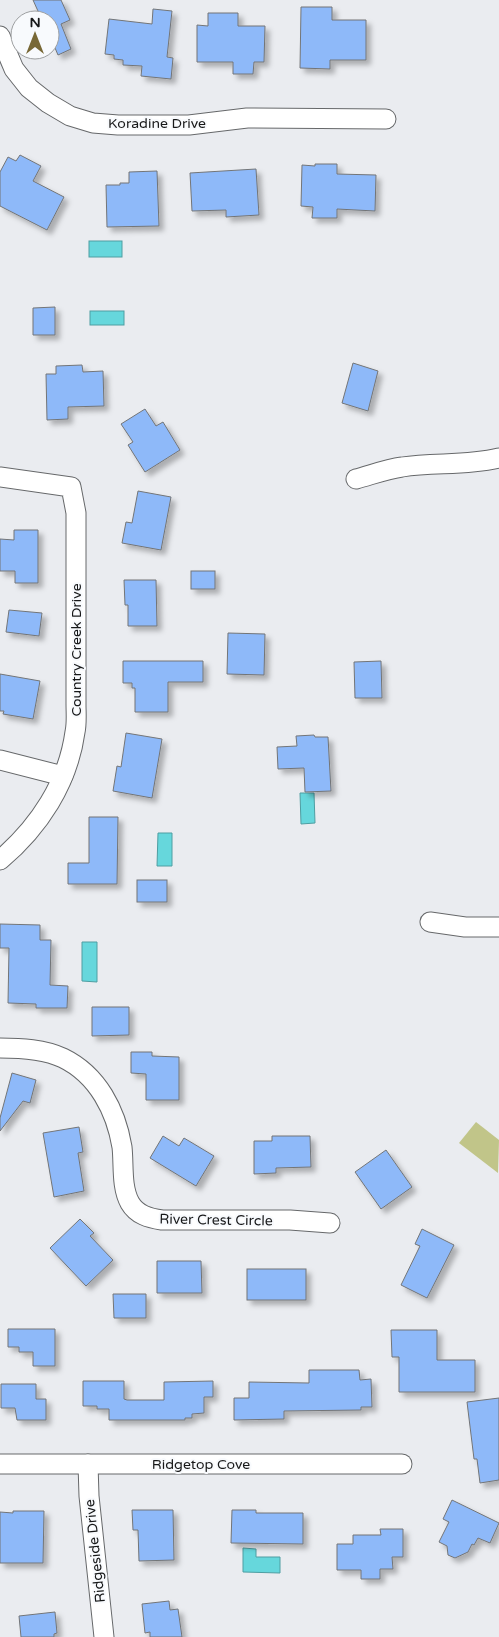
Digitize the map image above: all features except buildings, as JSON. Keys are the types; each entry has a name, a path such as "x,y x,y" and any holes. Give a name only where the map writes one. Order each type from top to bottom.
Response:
{"street":[{"name":"Koradine Drive","path":"0,36 14,69 29,88 48,104 70,116 93,123 189,126 247,118 386,119"},
{"path":"356,479 400,467 460,464 499,458"},
{"name":"Country Creek Drive","path":"0,478 71,487 76,513 76,730 71,754 50,803 34,827 17,846 0,860"},
{"path":"0,760 63,776"},
{"path":"430,922 465,928 499,928"},
{"name":"River Crest Circle","path":"0,1048 18,1048 42,1052 64,1059 82,1071 98,1087 111,1106 118,1127 126,1194 134,1210 142,1216 162,1220 290,1220 330,1223"},
{"name":"Ridgetop Cove","path":"0,1464 402,1464"},
{"name":"Ridgeside Drive","path":"88,1464 89,1496 104,1637"}],"green space":[{"path":"476,1122 499,1140 498,1173 459,1143"}],"water":[{"path":"89,241 122,241 122,257 89,257"},
{"path":"90,311 124,311 124,325 90,325"},
{"path":"300,793 314,793 315,823 301,824"},
{"path":"158,833 172,833 172,866 157,866"},
{"path":"82,942 97,942 97,982 82,981"},
{"path":"243,1548 256,1549 256,1557 280,1557 280,1573 243,1572"}]}
